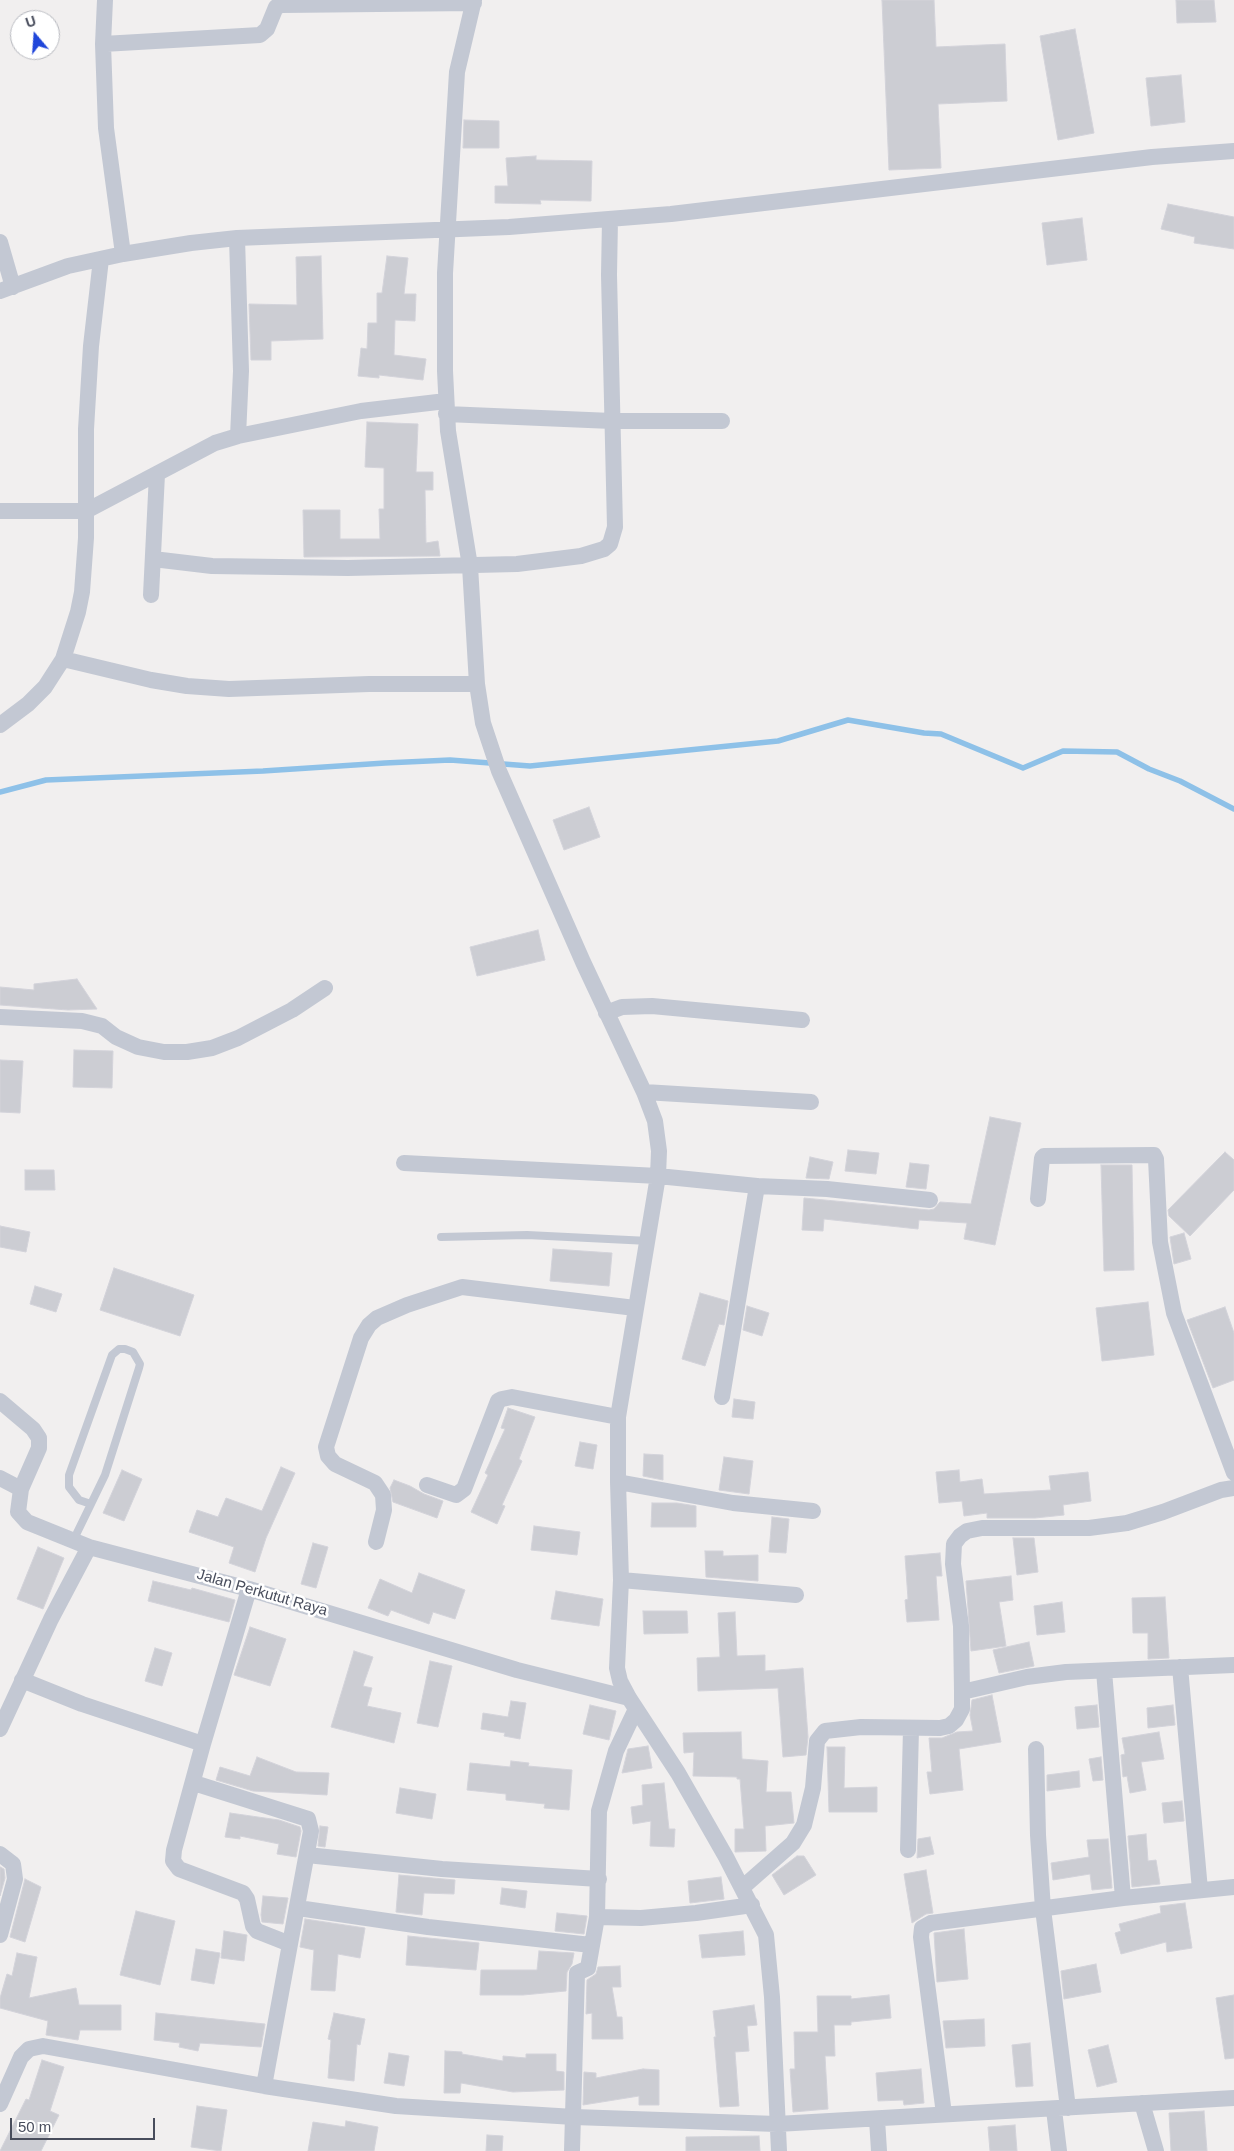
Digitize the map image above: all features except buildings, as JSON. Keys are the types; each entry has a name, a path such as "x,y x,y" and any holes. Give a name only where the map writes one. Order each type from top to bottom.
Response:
{"street":[{"path":"106,0 104,44 106,128 123,254"},
{"path":"104,44 260,35 267,29 276,7 282,5 474,2 457,72 445,273 446,408 470,566 477,684 483,723 499,771 606,1013 644,1092 655,1121 659,1151 658,1176 649,1241 618,1417 621,1580 617,1668 620,1681 632,1703 662,1747 752,1905 766,1935 780,2151"},
{"path":"0,242 6,289 51,272 123,254 237,238 449,230 672,214 1152,157 1234,151"},
{"path":"153,559 212,566 348,568 470,566 517,564 581,556 594,553 610,544 615,527 610,219"},
{"path":"237,238 241,371 238,436"},
{"path":"0,725 8,711 45,687 63,659 78,612 82,592 86,546 89,378 101,259"},
{"path":"0,511 86,511 215,443 238,436 362,412 446,408 612,421 722,421"},
{"path":"151,595 157,474"},
{"path":"63,659 151,680 187,686 229,689 368,684 477,684"},
{"path":"0,1017 82,1021 102,1026 116,1037 138,1047 164,1052 187,1052 212,1048 238,1038 292,1010 325,988"},
{"path":"606,1013 622,1007 652,1006 802,1020"},
{"path":"644,1092 811,1102"},
{"path":"1038,1199 1042,1158 1044,1156 1154,1155 1156,1159 1160,1242 1174,1314 1230,1453 1234,1473"},
{"path":"404,1164 658,1176 757,1186 827,1189 930,1200"},
{"path":"722,1397 757,1186"},
{"path":"376,1542 384,1510 383,1494 375,1483 335,1464 328,1456 326,1447 361,1338 368,1325 377,1318 407,1305 462,1287 636,1308"},
{"path":"427,1485 456,1495 464,1489 498,1401 502,1399 512,1397 618,1417"},
{"name":"Jalan Perkutut Raya","path":"0,1401 33,1429 39,1438 39,1448 21,1489 17,1505 18,1512 22,1518 89,1547 249,1589 632,1703"},
{"path":"0,1478 21,1489"},
{"path":"618,1482 733,1503 813,1511"},
{"path":"742,1887 793,1843 804,1825 813,1788 817,1741 825,1731 861,1727 940,1728 949,1726 956,1720 962,1709 961,1626 953,1564 954,1544 960,1536 967,1531 982,1528 1089,1528 1127,1523 1163,1512 1221,1490 1234,1488"},
{"path":"0,1729 22,1680 89,1547"},
{"path":"621,1580 796,1595"},
{"path":"249,1589 203,1744 194,1783 174,1850 173,1861 175,1865 185,1872 243,1893 247,1899 253,1926 257,1931 290,1944"},
{"path":"962,1692 1027,1677 1104,1671 1234,1665"},
{"path":"1180,1667 1200,1890"},
{"path":"1104,1671 1123,1898"},
{"path":"22,1680 82,1704 203,1744"},
{"path":"572,2151 576,1973 588,1968 597,1917 599,1811 632,1703"},
{"path":"908,1850 911,1729"},
{"path":"1036,1748 1038,1835 1043,1909 1061,2109 1059,2151"},
{"path":"194,1783 306,1817 310,1822 311,1831 298,1908 264,2086"},
{"path":"0,1854 13,1864 15,1878 0,1935"},
{"path":"307,1855 442,1870 599,1879"},
{"path":"944,2114 921,1937 922,1928 931,1923 1123,1898 1234,1887"},
{"path":"597,1917 641,1918 752,1905"},
{"path":"298,1908 428,1927 591,1945"},
{"path":"0,2104 21,2057 35,2046 264,2086 396,2106 574,2117 777,2124 1234,2098"},
{"path":"1142,2103 1156,2151"},
{"path":"877,2119 879,2151"}],"lane":[{"path":"441,1237 528,1235 649,1241"},
{"path":"72,1541 91,1504 104,1475 139,1368 140,1364 133,1352 125,1349 119,1349 112,1355 69,1475 69,1487 79,1500 91,1504"}],"waterway":[{"path":"0,792 46,780 263,771 385,763 450,760 530,766 778,741 848,720 924,733 941,734 1023,768 1063,751 1117,752 1149,769 1180,781 1234,809"}]}
